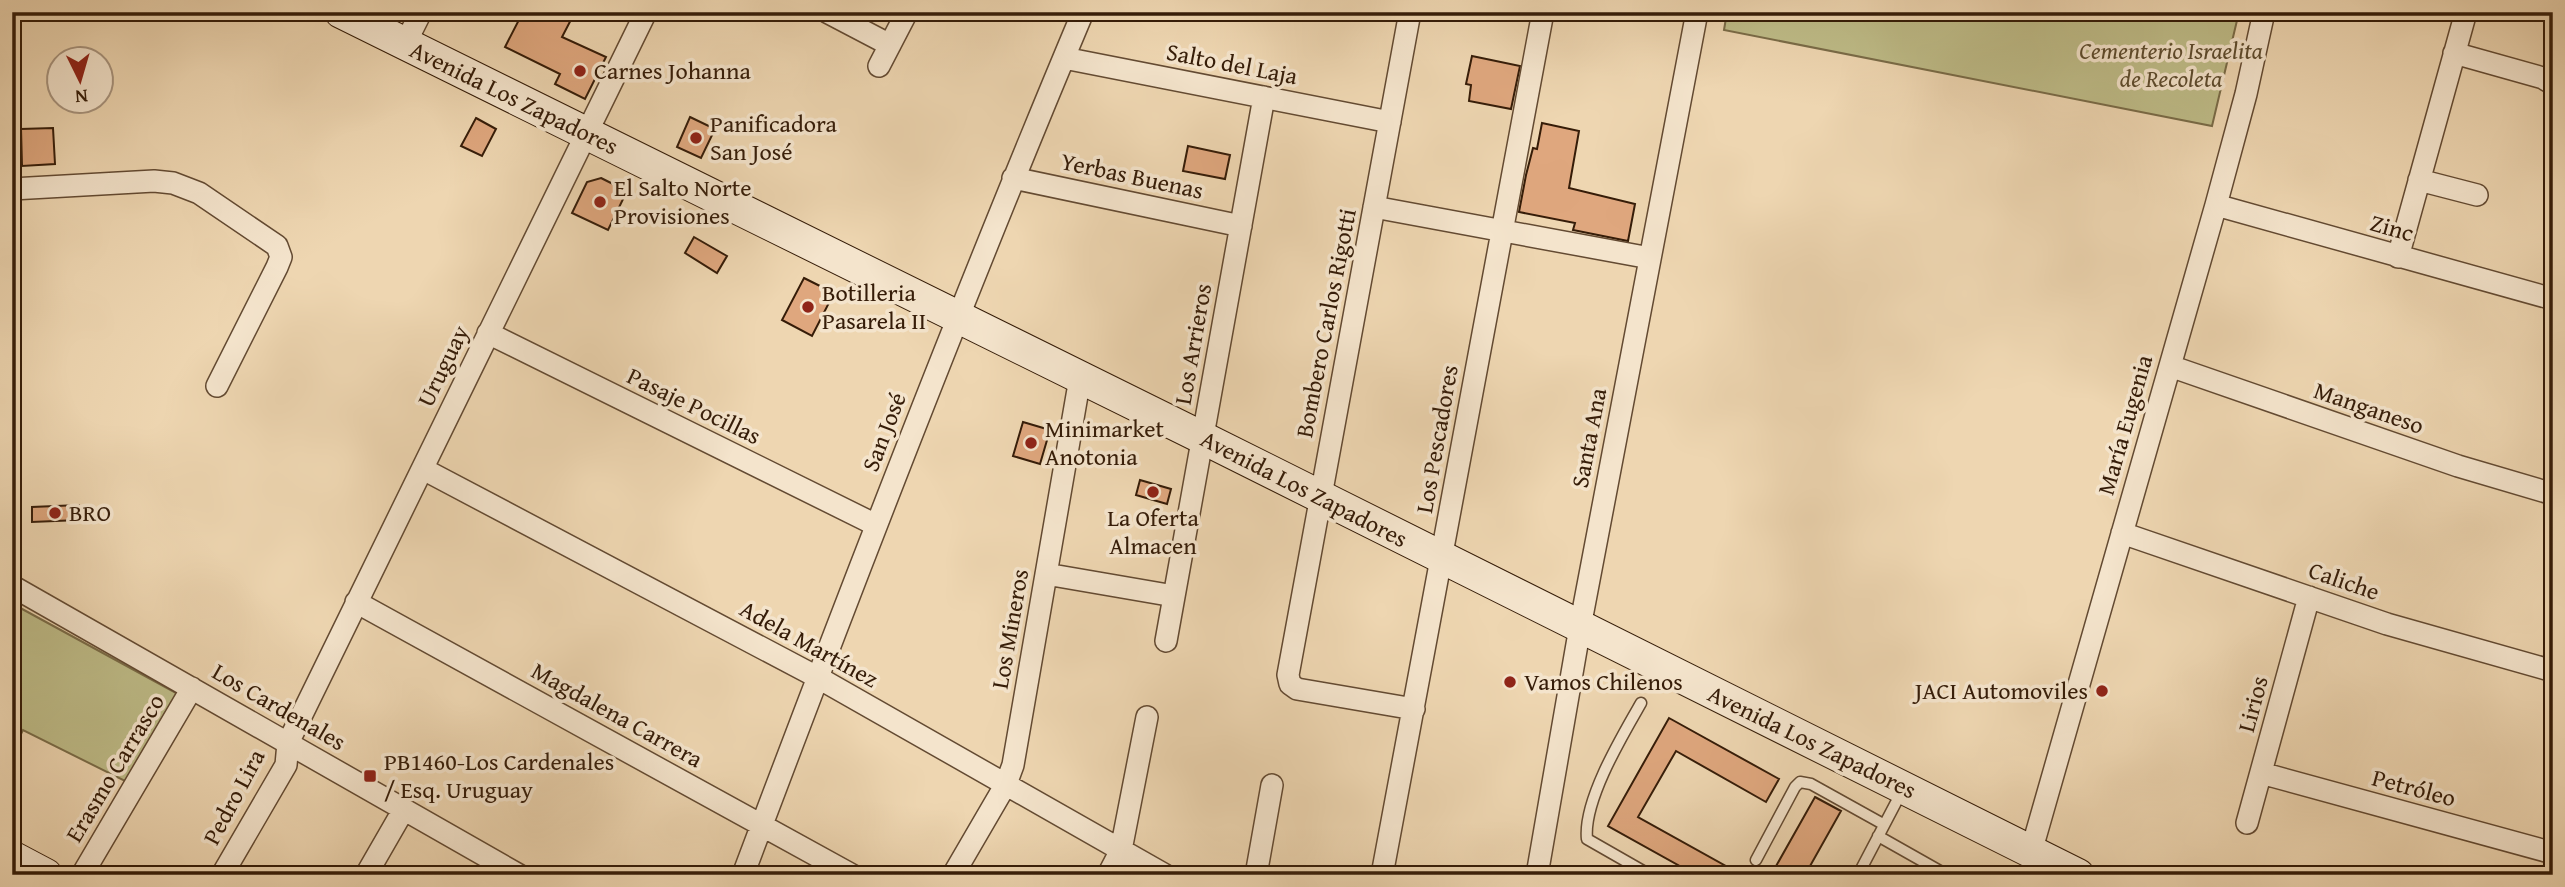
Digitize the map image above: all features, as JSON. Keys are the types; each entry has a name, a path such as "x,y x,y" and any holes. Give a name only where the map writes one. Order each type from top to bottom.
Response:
{"main road":[{"name":"Avenida Los Zapadores","path":"341,12 2078,875"},
{"path":"12,857 46,875"}],"street":[{"path":"405,44 421,12"},
{"name":"Uruguay","path":"288,743 646,12"},
{"path":"827,12 890,45"},
{"path":"879,66 907,12"},
{"name":"San José","path":"743,875 957,317 1083,12"},
{"name":"Bombero Carlos Rigotti","path":"1410,12 1288,675 1290,684 1297,689 1414,709"},
{"name":"Los Pescadores","path":"1382,875 1543,12"},
{"name":"Santa Ana","path":"1537,875 1580,627 1697,12"},
{"name":"María Eugenia","path":"2031,852 2217,205 2246,94 2263,12"},
{"path":"2398,257 2466,12"},
{"path":"2454,53 2537,76 2553,84"},
{"name":"Salto del Laja","path":"1064,58 1390,122"},
{"name":"Los Arrieros","path":"1166,641 1264,97"},
{"name":"Yerbas Buenas","path":"1013,177 1241,226"},
{"path":"2419,180 2477,195"},
{"path":"12,189 154,181 173,183 199,193 277,246 280,252 279,262 217,386"},
{"name":"Zinc","path":"2217,205 2553,299"},
{"path":"1374,207 1650,258"},
{"name":"Pasaje Pocillas","path":"488,333 877,525"},
{"name":"Manganeso","path":"2170,366 2458,466 2553,494"},
{"name":"Los Mineros","path":"953,875 1006,785 1013,765 1080,378"},
{"name":"Adela Martínez","path":"423,469 817,677 1165,875"},
{"name":"Caliche","path":"2122,533 2437,639 2553,671"},
{"path":"1046,574 1174,596"},
{"name":"Los Cardenales","path":"12,586 404,809 509,872"},
{"name":"Lirios","path":"2247,823 2309,597"},
{"name":"Magdalena Carrera","path":"356,602 852,875"},
{"name":"Erasmo Carrasco","path":"82,875 192,688"},
{"path":"1108,875 1121,850 1147,717"},
{"name":"Pedro Lira","path":"222,875 286,765 288,743"},
{"name":"Petróleo","path":"2261,773 2553,853"},
{"path":"1256,875 1272,785"},
{"path":"366,875 404,809"}],"lane":[{"path":"1641,702 1610,755 1586,825 1587,839 1650,875"},
{"path":"1756,860 1800,782 1811,784 1884,824"},
{"path":"1858,875 1904,787"},
{"path":"1878,836 1947,875"}],"green space":[{"name":"Cementerio Israelita de Recoleta","path":"1727,12 2239,12 2212,126 1724,30"},
{"path":"13,604 178,694 129,783 23,730 12,752"}],"building":[{"path":"523,12 575,12 562,37 606,57 585,99 555,84 560,74 505,47"},
{"path":"1472,56 1520,66 1511,109 1469,101 1471,85 1466,84"},
{"name":"Panificadora San José","path":"690,117 715,129 701,158 677,147"},
{"path":"476,118 496,129 482,156 461,146"},
{"path":"1542,123 1579,131 1569,188 1635,204 1628,241 1573,230 1575,223 1519,212 1526,175 1533,148 1537,149"},
{"path":"53,128 55,164 22,166 21,129"},
{"path":"1188,146 1230,155 1225,179 1183,171"},
{"name":"El Salto Norte Provisiones","path":"601,178 627,191 608,230 572,213 587,182"},
{"path":"694,237 727,256 717,273 685,253"},
{"name":"Botilleria Pasarela II","path":"804,278 834,293 812,336 782,320"},
{"name":"Minimarket Anotonia","path":"1023,422 1050,430 1040,464 1013,456"},
{"name":"La Oferta Almacen","path":"1140,480 1171,489 1167,504 1136,495"},
{"name":"BRO","path":"79,505 79,520 32,522 32,507"},
{"path":"1669,718 1779,779 1766,802 1676,751 1638,817 1742,875 1696,875 1608,826"},
{"path":"1815,797 1841,811 1805,875 1771,875"}],"place":[{"name":"Carnes Johanna","path":"580,71"},
{"name":"Panificadora San José","path":"696,138"},
{"name":"El Salto Norte Provisiones","path":"600,202"},
{"name":"Botilleria Pasarela II","path":"808,307"},
{"name":"Minimarket Anotonia","path":"1031,443"},
{"name":"La Oferta Almacen","path":"1153,492"},
{"name":"BRO","path":"55,513"},
{"name":"Vamos Chilenos","path":"1510,682"},
{"name":"JACI Automoviles","path":"2102,691"},
{"name":"PB1460-Los Cardenales / Esq. Uruguay","path":"370,776"}]}
